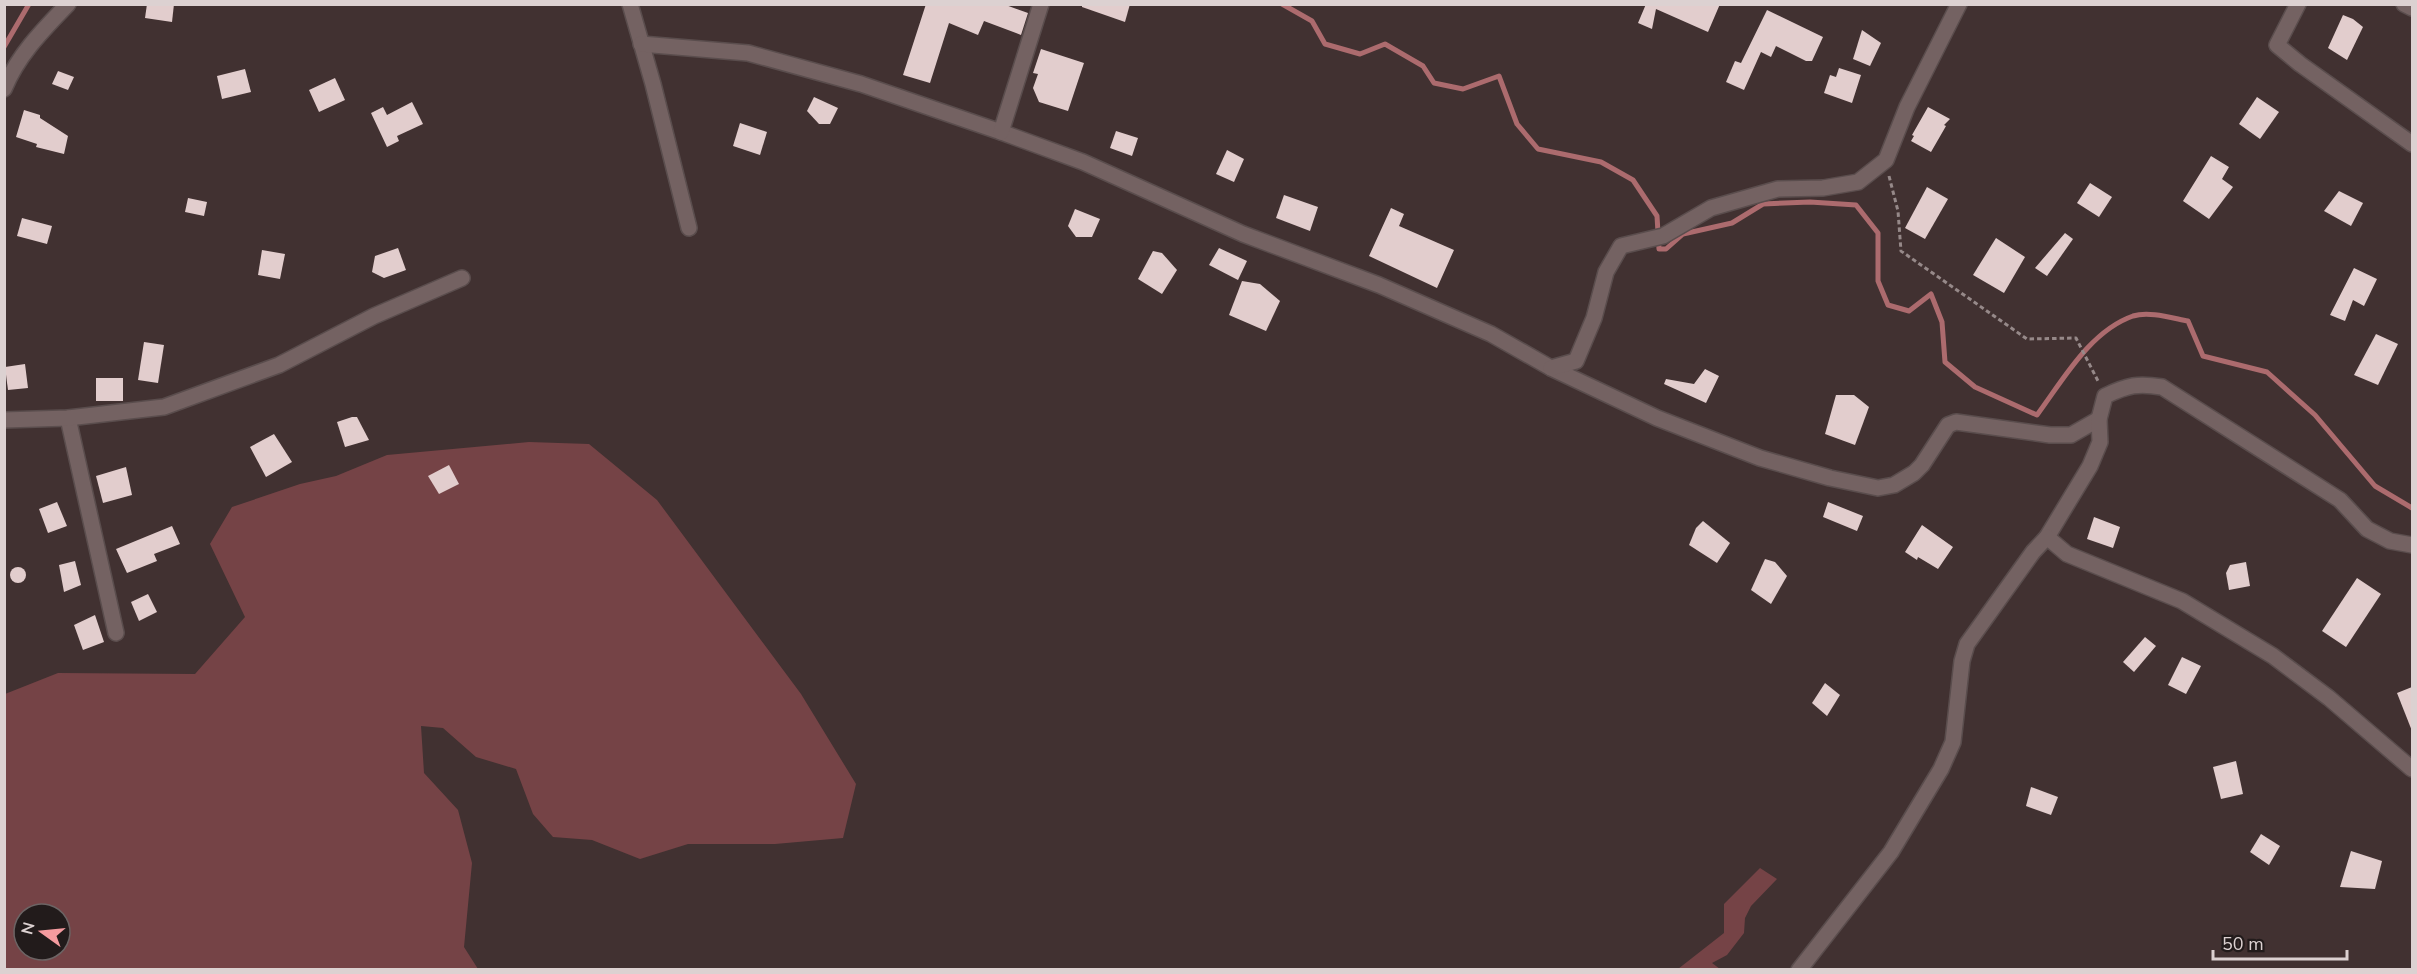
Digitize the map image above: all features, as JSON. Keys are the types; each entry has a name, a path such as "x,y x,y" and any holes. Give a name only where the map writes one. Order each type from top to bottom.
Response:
{"street":[{"path":"4,89 8,67 68,4"},
{"path":"630,4 689,228"},
{"path":"1001,132 1041,4"},
{"path":"1551,368 1576,361 1594,318 1606,272 1621,246 1663,236 1711,208 1778,189 1823,188 1858,182 1886,160 1907,107 1959,4"},
{"path":"2298,4 2277,45 2412,144"},
{"path":"2404,4 2412,8"},
{"path":"641,44 748,52 861,84 1001,132 1083,162 1243,234 1410,298 1491,333 1551,368 1657,418 1760,458 1830,478 1878,488 1894,485 1914,473 1922,465 1948,425 1956,422 2050,435 2071,435 2099,419"},
{"path":"4,420 68,418 164,407 279,365 374,316 462,278"},
{"path":"1799,969 1891,852 1941,769 1953,742 1962,661 1967,644 2033,552 2047,537 2090,466 2100,442 2099,419 2105,396 2125,386 2143,384 2163,387 2340,500 2367,529 2390,541 2412,545"},
{"path":"68,418 116,633"},
{"path":"2047,537 2067,554 2182,601 2273,656 2329,698 2412,769"}],"path":[{"path":"1886,160 1898,211 1901,251 2027,339 2076,338 2105,396"}],"shaded area":[{"path":"529,442 589,444 657,500 801,694 856,784 843,838 775,844 688,844 640,859 592,840 553,837 533,814 516,769 476,757 443,728 421,726 424,773 458,810 472,863 464,947 478,969 5,970 5,694 58,673 195,674 245,617 210,544 232,507 300,484 336,476 387,455"},
{"path":"1760,868 1777,879 1751,906 1745,918 1744,933 1727,955 1712,963 1720,969 1678,969 1724,933 1724,904"}],"building":[{"path":"147,4 174,4 172,22 145,18"},
{"path":"926,4 1003,4 1028,13 1021,35 984,21 978,35 949,23 930,83 903,75"},
{"path":"1082,4 1130,4 1125,22 1082,7"},
{"path":"1646,4 1720,4 1708,32 1656,9 1652,29 1638,23"},
{"path":"1767,10 1823,37 1812,61 1806,61 1776,46 1771,57 1761,52 1744,90 1726,82 1735,61 1741,63"},
{"path":"2343,15 2363,27 2347,60 2328,48"},
{"path":"1862,30 1881,43 1870,66 1853,59"},
{"path":"1041,49 1084,63 1068,111 1039,102 1033,88 1038,74 1033,73"},
{"path":"1839,68 1861,75 1852,103 1824,93 1830,75 1836,77"},
{"path":"245,69 251,92 222,99 217,76"},
{"path":"58,71 74,77 68,90 52,84"},
{"path":"335,78 345,100 319,112 309,90"},
{"path":"814,97 838,108 830,124 819,124 807,111"},
{"path":"2257,97 2279,112 2260,139 2239,124"},
{"path":"412,102 423,124 397,136 399,141 387,147 371,113 383,107 387,115"},
{"path":"1928,107 1950,119 1944,125 1946,126 1931,152 1911,141"},
{"path":"24,110 40,115 40,118 68,136 64,154 36,147 37,144 16,137"},
{"path":"740,123 767,132 760,155 733,146"},
{"path":"1116,131 1138,138 1132,156 1110,148"},
{"path":"1227,150 1244,159 1234,182 1216,174"},
{"path":"2211,156 2229,167 2222,179 2233,187 2209,219 2183,201"},
{"path":"2090,183 2112,197 2099,217 2077,203"},
{"path":"1927,187 1948,199 1925,239 1905,228"},
{"path":"2339,191 2363,203 2351,226 2324,211"},
{"path":"1284,195 1318,207 1310,231 1276,218"},
{"path":"188,198 207,202 204,216 185,212"},
{"path":"1391,208 1404,214 1399,226 1454,250 1437,288 1369,256"},
{"path":"1075,209 1100,219 1092,237 1076,237 1068,226"},
{"path":"22,218 52,226 47,244 17,236"},
{"path":"2065,233 2073,239 2047,276 2035,268"},
{"path":"1996,238 2025,257 2004,293 1973,275"},
{"path":"398,248 406,270 384,278 372,272 375,256"},
{"path":"1219,248 1247,261 1238,280 1209,265"},
{"path":"262,250 285,254 280,279 258,275"},
{"path":"1153,251 1162,253 1177,270 1162,294 1138,279"},
{"path":"2354,268 2377,279 2364,306 2353,300 2345,321 2330,315"},
{"path":"1242,281 1260,284 1280,301 1266,331 1229,315"},
{"path":"2376,334 2398,344 2378,385 2354,375"},
{"path":"144,342 164,345 158,383 138,380"},
{"path":"25,364 28,388 8,390 5,367"},
{"path":"1705,369 1719,376 1706,403 1664,384 1666,379 1694,384"},
{"path":"96,378 123,378 123,401 96,401"},
{"path":"1836,395 1854,395 1869,407 1855,445 1825,434"},
{"path":"357,417 369,440 345,447 337,422"},
{"path":"274,434 292,462 266,477 250,447"},
{"path":"449,465 459,484 439,494 428,476"},
{"path":"126,467 132,495 103,503 96,476"},
{"path":"57,502 67,526 48,533 39,509"},
{"path":"1828,502 1863,516 1857,531 1823,517"},
{"path":"2094,517 2120,527 2113,548 2087,539"},
{"path":"1703,521 1730,543 1717,563 1689,545 1696,528"},
{"path":"1922,525 1953,547 1938,569 1905,552"},
{"path":"172,526 180,544 154,554 157,561 127,573 116,549"},
{"path":"1765,559 1775,562 1787,576 1771,604 1751,590"},
{"path":"75,561 81,585 64,592 59,565"},
{"path":"2246,562 2250,586 2229,590 2226,573 2230,565"},
{"path":"18,567 24,569 26,575 24,581 18,583 12,581 10,575 12,569"},
{"path":"2357,578 2381,594 2346,647 2322,631"},
{"path":"148,594 157,612 139,621 131,602"},
{"path":"95,615 104,642 83,650 74,625"},
{"path":"2145,637 2156,646 2134,672 2123,662"},
{"path":"2182,657 2201,666 2186,694 2168,685"},
{"path":"1825,683 1840,695 1827,716 1812,703"},
{"path":"2412,687 2412,731 2397,693"},
{"path":"2236,761 2243,794 2221,799 2213,767"},
{"path":"2031,787 2058,797 2051,815 2026,806"},
{"path":"2261,834 2280,846 2269,865 2250,852"},
{"path":"2351,851 2382,861 2375,889 2340,887"}],"waterway":[{"path":"4,47 29,4"},
{"path":"1282,4 1312,21 1325,44 1360,54 1385,44 1423,66 1434,83 1463,89 1499,76 1517,124 1538,149 1601,162 1633,180 1657,216 1659,249 1666,249 1683,234 1732,223 1763,204 1810,202 1856,205 1878,233 1878,281 1888,305 1909,311 1931,294 1942,322 1945,362 1975,387 2037,415 2079,358 2104,333 2118,323 2133,316 2146,314 2188,321 2203,356 2267,372 2315,415 2375,486 2412,508"}]}
